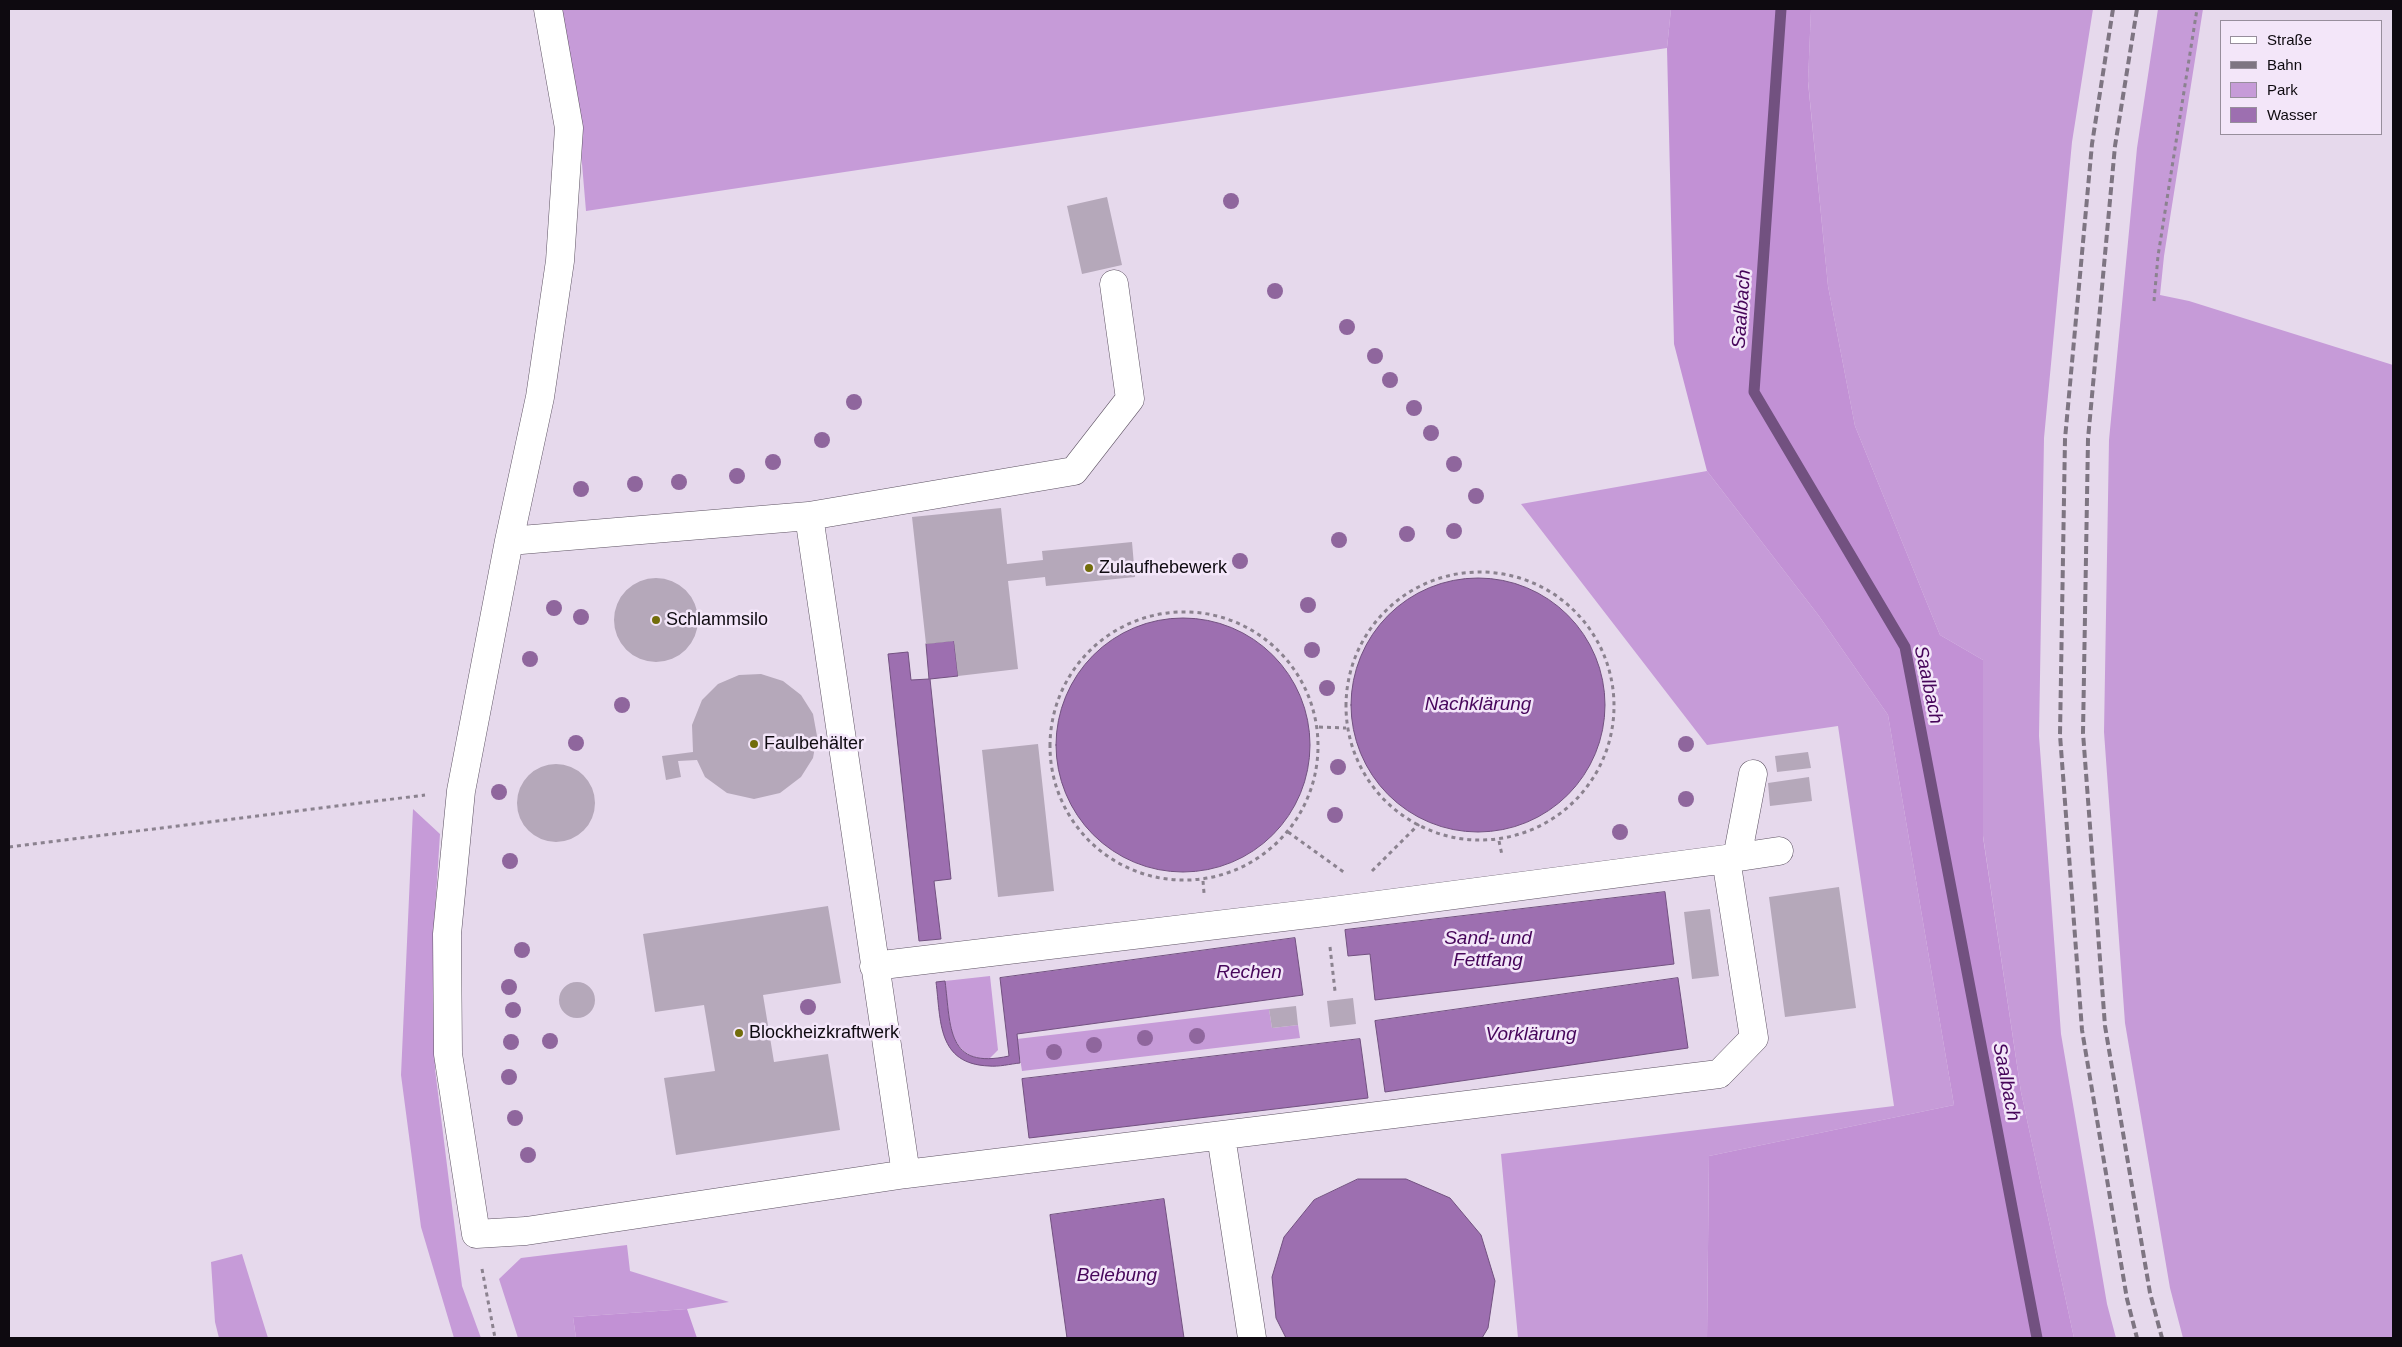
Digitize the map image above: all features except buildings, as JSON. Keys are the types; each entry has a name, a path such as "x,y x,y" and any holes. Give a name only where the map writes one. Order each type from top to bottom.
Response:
{"street":[{"path":"548,9 569,128 560,261 540,397 509,541 461,791 447,934 448,1054 476,1234 526,1231 906,1174 1719,1074 1754,1038 1732,859 1754,774"},
{"path":"509,541 809,516 1074,471 1130,399 1114,284"},
{"path":"809,516 906,1174"},
{"path":"874,966 1325,912 1732,859 1779,851"},
{"path":"1220,1136 1252,1338"}],"path":[{"path":"2154,301 2158,256 2197,9"},
{"path":"1503,572 1551,590 1594,632 1615,688 1610,747 1581,798 1531,832 1499,841 1484,842 1436,834 1394,810 1363,773 1346,728 1348,676 1368,629 1405,593 1452,573 1503,572"},
{"path":"1156,612 1207,612 1255,630 1298,671 1319,727 1314,787 1288,832 1284,838 1235,872 1203,881 1188,881 1140,874 1098,850 1067,813 1050,768 1052,716 1072,669 1108,632 1156,612"},
{"path":"1319,727 1346,728"},
{"path":"9,846 461,791"},
{"path":"1366,877 1419,824"},
{"path":"1288,832 1351,878"},
{"path":"1325,912 1335,991"},
{"path":"476,1234 491,1327 495,1338"}],"green space":[{"path":"558,9 1671,9 1667,48 586,211 581,152"},
{"path":"1811,9 2093,9 2072,142 2044,438 2039,736 2061,1034 2107,1304 2116,1338 2074,1338 2021,1092 1983,836 1983,660 1940,635 1855,426 1828,286 1808,81"},
{"path":"2158,9 2203,9 2164,256 2160,295 2189,301 2393,365 2393,1338 2183,1338 2170,1288 2125,1023 2104,732 2109,440 2137,148"},
{"path":"1707,471 1819,616 1888,715 1954,1105 1709,1156 1707,1338 1518,1338 1501,1154 1894,1106 1838,726 1707,745 1521,504"},
{"path":"413,809 440,834 433,943 435,1069 462,1286 481,1338 454,1338 421,1227 401,1075"},
{"path":"990,976 998,1050 989,1059 975,1057 964,1051 957,1043 952,1032 945,981"},
{"path":"1269,1009 1272,1028 1298,1025 1300,1038 1022,1071 1017,1039"},
{"path":"627,1245 630,1271 729,1302 687,1309 573,1317 576,1338 518,1338 499,1279 521,1258"},
{"path":"242,1254 268,1338 219,1338 215,1322 211,1262"}],"shaded area":[{"path":"1671,9 1811,9 1808,82 1828,286 1855,426 1940,635 1983,660 1983,837 2021,1092 2074,1338 1707,1338 1709,1156 1954,1105 1888,715 1819,616 1707,471 1674,344 1667,48"},
{"path":"687,1309 697,1338 576,1338 573,1317"}],"water":[{"name":"Nachklärung","path":"1466,578 1490,578 1527,587 1549,599 1568,615 1584,634 1596,656 1603,680 1605,705 1603,730 1596,754 1584,776 1568,795 1549,811 1527,823 1490,832 1466,832 1429,823 1407,811 1380,786 1360,754 1356,742 1351,717 1351,693 1360,656 1372,634 1397,607 1429,587 1441,583"},
{"path":"1171,618 1195,618 1220,623 1243,633 1254,639 1273,655 1289,674 1305,708 1310,733 1310,757 1305,782 1289,816 1273,835 1254,851 1220,867 1195,872 1171,872 1146,867 1123,857 1102,843 1085,826 1071,805 1061,782 1056,757 1056,733 1061,708 1071,685 1085,664 1102,647 1123,633 1146,623"},
{"path":"954,641 958,676 930,679 951,879 934,881 941,939 919,941 888,654 908,652 911,680 929,679 926,644"},
{"name":"Sand- und Fettfang","path":"1665,892 1674,964 1375,1000 1370,954 1348,956 1345,930"},
{"name":"Rechen","path":"1295,938 1303,995 1017,1034 1020,1063 997,1066 972,1063 959,1058 945,1038 941,1025 936,982 945,981 951,1029 963,1051 973,1057 988,1059 1009,1056 1000,978"},
{"name":"Vorklärung","path":"1678,978 1688,1048 1385,1092 1375,1021"},
{"path":"1360,1039 1368,1098 1029,1138 1022,1079"},
{"path":"1358,1179 1406,1179 1450,1198 1481,1235 1495,1281 1488,1328 1482,1338 1286,1338 1276,1318 1272,1277 1284,1237 1314,1200"},
{"name":"Belebung","path":"1164,1199 1184,1338 1067,1338 1050,1215"}],"waterway":[{"name":"Saalbach","path":"1781,9 1754,392 1905,647 2037,1338"}],"railway":[{"path":"2113,9 2092,144 2065,439 2060,735 2082,1030 2127,1299 2137,1338"},
{"path":"2137,9 2115,146 2088,439 2083,733 2105,1026 2150,1293 2162,1338"}],"place":[{"name":"Zulaufhebewerk","path":"1089,568"},
{"name":"Schlammsilo","path":"656,620"},
{"name":"Faulbehälter","path":"754,744"},
{"name":"Blockheizkraftwerk","path":"739,1033"}]}
